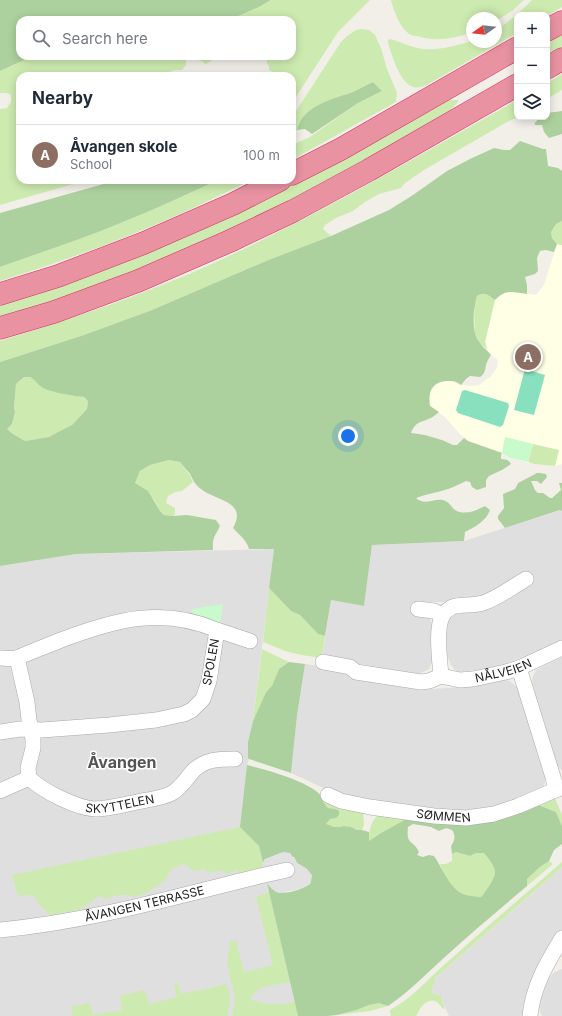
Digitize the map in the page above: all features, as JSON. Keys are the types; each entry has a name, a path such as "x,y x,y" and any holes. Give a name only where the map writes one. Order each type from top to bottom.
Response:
{"highway":[{"path":"550,28 562,22"},
{"path":"296,172 341,149 514,50"},
{"path":"550,66 562,59"},
{"path":"0,328 54,312 138,281 230,241 293,211 369,170 514,87"},
{"path":"0,294 58,276 144,243 233,204 272,184"}],"street":[{"path":"441,676 439,625 443,615 448,609 485,602 526,580"},
{"path":"418,609 434,611 443,615"},
{"name":"SPOLEN","path":"0,732 20,729 42,730 156,720 179,716 192,710 203,699 209,682 217,630 193,621 168,617 130,619 70,637 17,658"},
{"path":"217,630 250,641"},
{"name":"NÅLVEIEN","path":"322,662 350,667 356,672 421,682 429,681 441,676 460,680 473,679 520,668 562,648"},
{"path":"0,658 17,658 27,702 28,720 33,739 33,748 28,768 29,778 0,791"},
{"name":"SØMMEN","path":"328,795 341,802 370,807 434,816 466,818 494,814 559,789 553,777 520,668"},
{"name":"SKYTTELEN","path":"29,778 45,791 77,806 95,809 142,801 171,794 177,790 194,770 200,766 214,759 235,759"},
{"name":"ÅVANGEN TERRASSE","path":"0,930 97,915 287,870"},
{"path":"530,1016 531,1006 538,983 562,938"}],"shaded area":[{"path":"557,244 562,245 562,464 555,466 534,464 511,458 502,453 468,441 445,417 430,406 429,401 430,391 434,385 441,382 451,381 461,385 473,386 479,385 490,377 497,368 498,360 491,355 485,342 495,300 505,292 511,291 536,295 544,285"},
{"path":"561,510 562,640 502,665 486,669 459,672 451,665 447,655 446,629 447,621 452,615 463,611 452,602 417,602 433,626 434,644 432,663 429,669 418,674 322,658 331,600 364,606 372,545 464,541"},
{"path":"274,549 253,721 248,742 249,759 247,765 259,846 298,1016 0,1016 0,566 76,554"},
{"path":"562,657 562,770 559,768 555,760 532,679 536,670"},
{"path":"305,664 349,670 349,678 420,689 474,686 507,680 511,682 517,687 545,773 544,786 499,806 472,811 458,811 343,795 330,791 291,773 297,716"},
{"path":"284,852 290,853 297,863 307,869 312,875 310,884 300,889 279,893 272,889 261,873 265,859"},
{"path":"562,867 562,930 554,940 534,973 528,988 523,1016 449,1016 442,1001 441,995 432,993 435,978"},
{"path":"562,969 562,1016 542,1016 539,1006 544,990 553,973"}],"green space":[{"path":"0,0 271,0 238,16 16,16 16,60 24,60 0,71"},
{"path":"271,0 370,0 338,32 296,97 296,72 273,72 269,70 267,60 296,60 296,16 238,16"},
{"path":"391,0 524,0 512,11 502,17 502,12 466,12 466,34 445,39 431,39 411,35 404,29"},
{"path":"532,0 562,0 562,7 550,14 550,12 519,12"},
{"path":"514,17 514,35 502,42 502,26"},
{"path":"358,30 369,30 375,35 397,93 396,102 296,158 296,143 310,137 358,103 382,91 373,82 353,92 328,101 306,115 296,130 296,111 341,42 353,32"},
{"path":"562,33 562,49 550,52 550,42"},
{"path":"390,39 424,49 444,48 466,43 466,48 491,48 425,86 413,87 404,80 400,74 388,40"},
{"path":"24,60 186,60 186,65 182,70 170,72 16,72 16,184 73,184 0,205 0,109 7,108 11,102 11,95 7,93 0,93 0,71"},
{"path":"197,60 212,60 206,64"},
{"path":"562,74 562,90 550,97 550,84 550,81"},
{"path":"373,82 382,91 358,103 312,134 305,129 297,130 303,118 314,107 353,92"},
{"path":"446,100 458,100 458,102 446,115 291,202 117,280 0,319 0,304 254,204 302,180"},
{"path":"514,102 514,119 424,170 405,183 401,188 379,194 353,211 336,218 325,225 323,229 331,236 266,261 152,310 84,335 0,362 0,341 136,295 190,274 255,244 406,163"},
{"path":"562,111 562,134 549,138 544,132 542,125 534,124 537,120 550,120 550,113"},
{"path":"520,141 546,149 548,166 558,168 562,171 562,221 556,224 551,232 552,238 557,244 554,252 546,250 540,251 537,258 538,271 535,274 525,277 527,294 510,292 503,294 495,300 489,295 482,294 477,296 474,314 475,334 481,345 491,355 484,373 480,377 470,376 461,385 452,381 445,381 436,384 430,393 429,401 430,406 439,412 431,418 417,424 411,433 425,435 453,445 457,445 464,438 468,441 502,453 501,459 507,460 511,464 489,476 486,480 486,487 477,490 472,487 470,482 466,481 448,489 416,498 426,502 443,500 459,512 471,512 485,506 490,510 483,520 465,532 464,541 372,545 364,606 331,600 325,636 318,634 300,615 291,611 269,588 274,549 249,549 244,540 233,528 237,519 236,512 233,507 199,487 180,462 169,460 150,465 140,471 135,483 148,491 164,515 187,515 216,520 220,526 213,540 213,550 76,554 0,566 0,362 84,335 152,310 266,261 331,236 389,210 447,171 470,159 494,148 510,150","holes":["24,377 30,377 40,386 48,390 84,397 88,401 87,409 72,425 49,437 25,441 7,429 12,424 15,412 16,384"]},
{"path":"104,184 209,184 108,228 0,267 0,213"},
{"path":"209,184 244,184 189,210 114,242 0,281 0,267 77,240 159,207"},
{"path":"562,221 562,245 557,244 552,238 551,232 556,224"},
{"path":"481,294 488,294 495,300 485,342 487,349 479,343 475,334 474,306 477,296"},
{"path":"525,369 545,375 534,415 514,410"},
{"path":"24,377 30,377 37,381 40,386 68,395 84,397 88,401 87,409 72,425 49,437 25,441 7,429 12,424 15,412 16,384"},
{"path":"465,390 508,403 509,406 503,425 500,427 458,413 456,410 462,391"},
{"path":"505,437 533,444 528,462 511,458 502,453"},
{"path":"533,444 559,450 555,466 528,462"},
{"path":"169,460 180,462 193,482 182,491 175,492 168,496 166,503 175,508 175,514 173,516 164,515 154,500 135,483 140,471 150,465"},
{"path":"537,473 546,474 547,477 541,484 537,481 531,481 535,490 538,493 543,493 550,498 561,490 559,483 562,483 562,511 560,510 505,528 498,519 498,516 504,508 503,494 515,489 518,483"},
{"path":"269,588 291,611 300,615 318,634 325,636 322,658 285,651 263,642"},
{"path":"223,604 220,625 194,618 192,609"},
{"path":"262,649 289,662 279,669 272,687 266,692 253,721"},
{"path":"289,662 305,664 297,716 291,773 248,758 248,742 253,721 266,692 272,686 279,669"},
{"path":"247,765 266,770 310,787 324,799 323,802 328,808 339,811 339,815 336,818 330,819 326,824 334,827 351,827 357,830 369,832 369,841 408,818 536,804 556,812 562,826 562,844 554,850 549,861 527,879 527,886 396,1001 388,1006 379,1003 337,1015 298,1016 267,883 270,887 281,893 299,890 310,884 307,869 297,863 294,857 265,859 263,863 259,846 240,827","holes":["413,824 431,827 439,831 446,828 452,830 454,834 451,846 452,854 456,852 470,856 476,853 484,853 494,867 495,875 481,897 465,895 454,888 434,856 429,855 423,857 417,855 419,852 408,837 408,827"]},
{"path":"554,796 562,815 562,826 556,812 536,804"},
{"path":"324,799 363,811 364,825 362,830 346,826 334,827 326,824 330,819 336,818 336,809 328,808 323,802"},
{"path":"378,815 408,818 369,841 372,824"},
{"path":"240,827 259,846 263,863 261,873 243,876 237,870 228,874 221,870 208,873 205,869 194,871 184,864 171,869 165,881 144,894 133,897 119,895 106,899 99,896 78,910 50,915 38,903 34,896 18,896 12,875"},
{"path":"456,852 470,856 476,853 484,853 493,865 495,875 481,897 459,892 446,877 440,864 446,864 452,861 452,854"},
{"path":"549,861 553,864 527,886 527,879"},
{"path":"562,862 562,867 435,978 432,993 441,995 445,1009 434,1001 428,1001 423,1005 416,1016 391,1016 390,1010 398,1006 412,995"},
{"path":"269,892 290,982 259,989 250,998 261,1002 274,1004 285,1004 295,1001 298,1016 232,1016 235,998 227,964 230,942 236,940 244,972 273,965 256,897"},
{"path":"178,983 181,994 226,984 230,1000 227,1016 73,1016 71,1007 90,1003 93,1015 122,1010 120,996 145,990 149,1004 177,997 174,984"},
{"path":"379,1003 388,1006 370,1011 337,1015 363,1007"}],"place":[{"name":"Åvangen skole","path":"528,357"}],"district":[{"name":"Åvangen","path":"122,762"}]}
